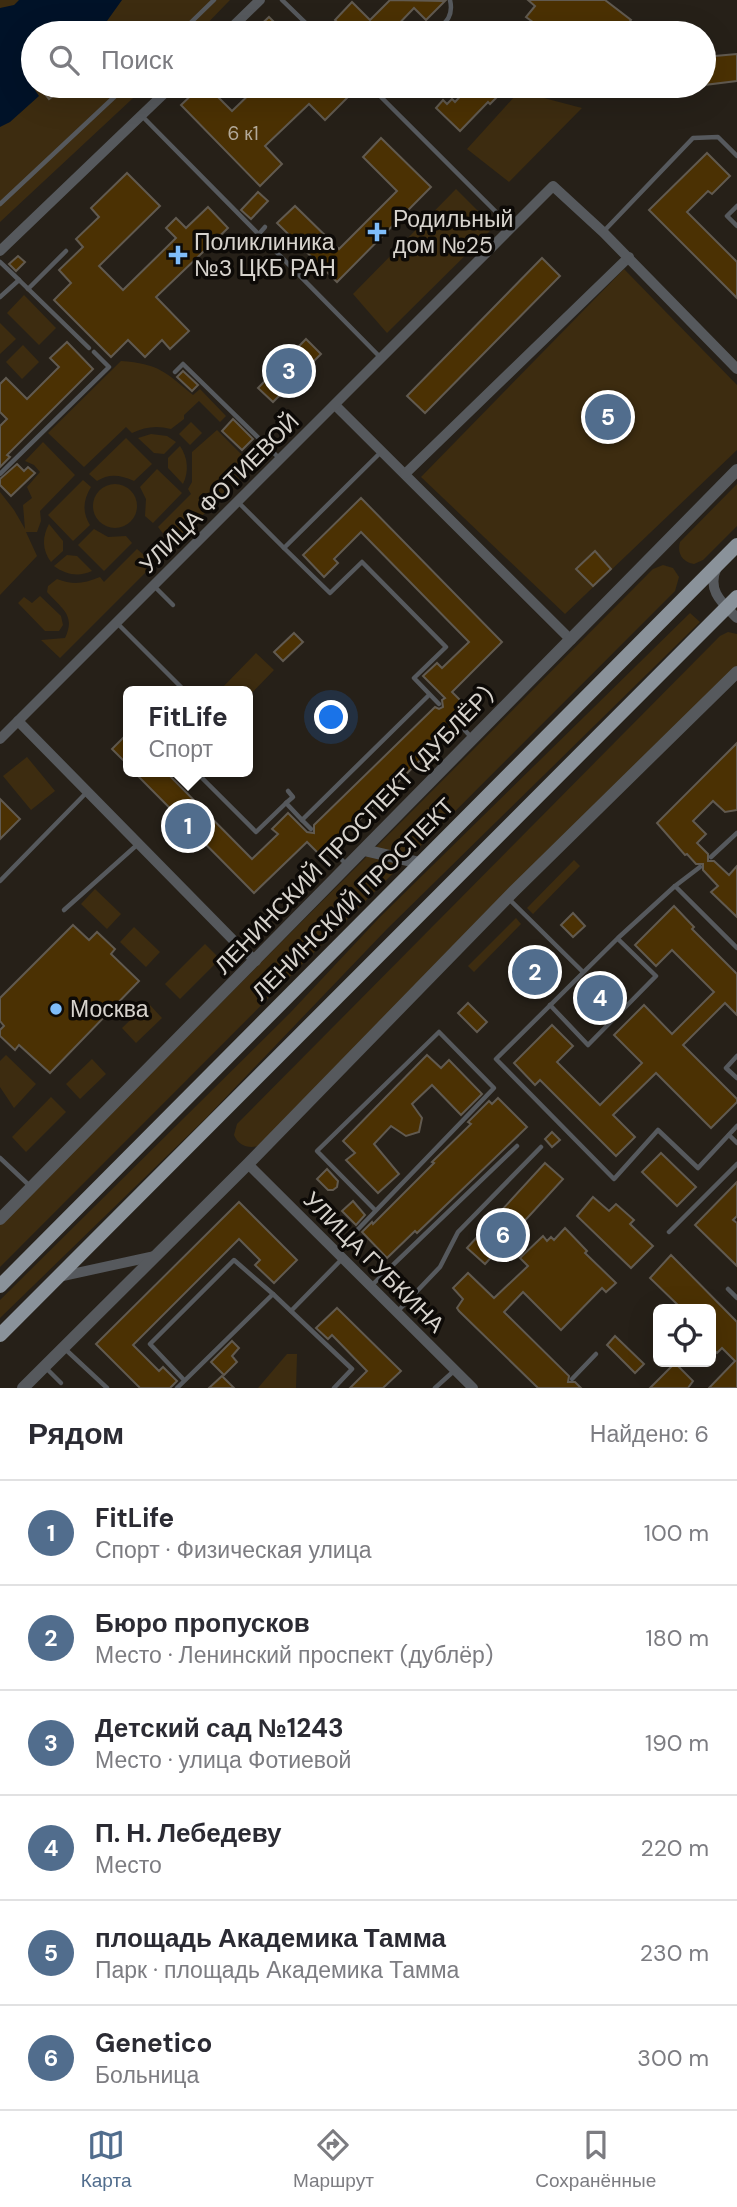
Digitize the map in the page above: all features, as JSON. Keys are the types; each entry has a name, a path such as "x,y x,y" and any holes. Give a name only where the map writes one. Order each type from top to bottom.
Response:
{"main road":[{"name":"ЛЕНИНСКИЙ ПРОСПЕКТ","path":"0,1286 737,545"},
{"path":"0,1335 732,602"}],"street":[{"path":"238,21 260,0"},
{"path":"0,251 160,98"},
{"name":"УЛИЦА ФОТИЕВОЙ","path":"0,738 554,186 604,232"},
{"path":"604,232 737,369"},
{"path":"405,474 629,257"},
{"path":"335,405 571,640"},
{"name":"ЛЕНИНСКИЙ ПРОСПЕКТ (ДУБЛЁР)","path":"0,1219 737,470"},
{"path":"719,563 714,573 714,592 718,600 732,602 737,618"},
{"path":"23,1388 248,1164 508,898 737,672"},
{"path":"18,721 256,961"},
{"path":"364,850 421,863"},
{"name":"УЛИЦА ГУБКИНА","path":"248,1164 473,1388"},
{"path":"57,1278 155,1256"}],"lane":[{"path":"192,21 214,0"},
{"path":"282,0 304,21"},
{"path":"448,21 452,7 450,0"},
{"path":"0,204 113,98"},
{"path":"384,98 512,228"},
{"path":"142,116 382,359"},
{"path":"604,232 693,138 718,137 737,156"},
{"path":"737,206 727,216 737,226"},
{"path":"258,235 265,228"},
{"path":"28,289 66,251"},
{"path":"0,262 109,366 0,474"},
{"path":"0,297 19,280"},
{"path":"175,372 183,364 280,459"},
{"path":"284,548 382,452"},
{"path":"238,502 330,593 362,562 446,647 414,678 439,704"},
{"path":"154,586 173,605"},
{"path":"117,622 181,686"},
{"path":"302,820 429,694"},
{"path":"458,723 473,738"},
{"path":"201,777 256,832 293,797 288,791"},
{"path":"0,881 87,792"},
{"path":"286,803 311,829"},
{"path":"711,857 737,832"},
{"path":"64,910 138,844"},
{"path":"330,848 348,866"},
{"path":"700,867 618,938 496,1059 614,1179 659,1130 698,1168 737,1126"},
{"path":"675,887 737,948"},
{"path":"508,898 583,972"},
{"path":"550,1005 588,1045 656,976 618,938"},
{"path":"291,1311 375,1210 494,1088 439,1032 317,1151 375,1210"},
{"path":"737,1056 726,1068 737,1078"},
{"path":"729,1135 737,1143"},
{"path":"372,1286 517,1146"},
{"path":"397,1311 440,1268 458,1232 541,1147"},
{"path":"0,1158 32,1188"},
{"path":"669,1232 737,1164"},
{"path":"184,1380 150,1344 234,1260 352,1369 334,1388"},
{"path":"728,1289 737,1298"},
{"path":"177,1388 272,1294"},
{"path":"64,1347 107,1388"},
{"path":"572,1379 596,1354"},
{"path":"44,1366 61,1383"},
{"path":"435,1388 454,1370"}],"shaded area":[{"path":"0,0 230,0 210,21 21,21 21,98 133,98 0,222"},
{"path":"513,98 544,98 582,108 509,182 467,149"},
{"path":"456,189 494,227 387,333 353,294"},
{"path":"624,269 737,385 737,450 565,614 421,477"},
{"path":"24,295 56,328 39,345 7,313"},
{"path":"0,323 16,339 0,354"},
{"path":"23,345 39,362 22,379 6,362"},
{"path":"121,361 144,364 160,370 193,395 200,389 226,416 220,422 199,401 184,415 184,419 171,429 151,427 132,433 126,427 84,467 48,433"},
{"path":"191,422 202,433 190,445 179,434"},
{"path":"217,430 242,455 255,445 264,454 60,658 41,640 65,638 69,624 66,613 47,592 48,586 57,579 78,583 100,577 104,582 137,549 145,556 165,536 158,527 191,494 188,489 192,482 192,452"},
{"path":"151,434 167,436 176,442 164,454 154,453 138,438"},
{"path":"126,438 152,464 134,481 115,476 97,481 89,474"},
{"path":"43,442 75,475 40,511 41,521 37,532 26,532 37,556 0,595 0,492 25,529 23,505 32,498 27,487 40,472 25,461"},
{"path":"180,446 187,465 183,484 168,468 168,458"},
{"path":"157,469 182,493 153,523 145,516 146,499 140,487"},
{"path":"83,480 91,487 84,506 90,525 73,541 48,515"},
{"path":"115,484 130,491 137,506 130,521 115,528 100,521 93,506 100,491"},
{"path":"737,484 737,526 703,560 694,564 686,561 680,553 680,542"},
{"path":"49,524 63,541 63,551 51,562 44,543"},
{"path":"94,529 108,537 126,536 132,543 104,571 78,545"},
{"path":"67,555 77,556 92,571 73,574 54,566"},
{"path":"663,565 673,568 679,577 675,591 0,1267 0,1225 653,569"},
{"path":"40,596 61,616 63,625 59,631 45,631 18,603 24,597 32,603"},
{"path":"690,613 700,622 387,929 206,1118 0,1318 0,1300 290,1013 379,918"},
{"path":"728,632 737,634 737,666 258,1146 241,1144 234,1135 237,1124 720,636"},
{"path":"256,653 274,670 253,692 253,686 224,686"},
{"path":"27,757 55,791 31,810 3,776"},
{"path":"574,860 580,866 533,914 527,908"},
{"path":"95,889 121,914 107,929 81,904"},
{"path":"516,918 521,924 474,972 468,966"},
{"path":"134,927 160,952 146,967 120,942"},
{"path":"205,944 220,959 180,999 165,984"},
{"path":"148,1003 162,1018 136,1043 122,1028"},
{"path":"6,1055 36,1084 14,1108 0,1087 0,1061"},
{"path":"92,1059 106,1074 80,1099 66,1084"},
{"path":"51,1097 66,1112 26,1152 12,1137"},
{"path":"287,1354 297,1354 296,1388 258,1388"}],"water":[{"path":"19,0 122,0 107,21 21,21 21,98 37,98 10,122 0,127 0,8 14,5"}],"building":[{"path":"390,0 445,1 426,20 414,8 402,21 335,20 352,2 370,20"},
{"path":"528,0 605,0 631,20 532,21 526,17 535,6"},
{"path":"737,54 737,81 716,84 716,56"},
{"path":"188,98 219,98 232,111 246,98 347,98 325,120 309,104 265,146 282,164 260,186 181,105"},
{"path":"459,98 496,98 490,104 488,102 460,131 436,108 443,100 447,104 452,99 455,102"},
{"path":"381,138 431,187 337,282 277,223 295,206 339,249 397,191 363,157"},
{"path":"707,153 730,176 712,194 708,191 687,212 737,262 737,298 649,210"},
{"path":"127,173 160,206 99,266 123,290 176,238 166,228 176,218 186,228 208,207 228,228 156,297 189,331 170,349 162,340 145,357 128,340 111,357 54,300 71,283 59,270 83,247 76,239 99,217 91,208"},
{"path":"258,192 268,201 251,219 241,210"},
{"path":"18,256 25,262 16,271 9,264"},
{"path":"542,258 560,276 425,413 407,396"},
{"path":"306,339 321,354 273,402 258,388"},
{"path":"67,342 93,369 7,455 10,457 0,467 0,426 7,419 0,412 0,384 6,378 27,399 59,367 50,358"},
{"path":"183,371 198,385 192,391 177,377"},
{"path":"233,419 253,439 242,450 222,431"},
{"path":"17,464 24,471 28,467 35,473 11,496 0,485 0,479"},
{"path":"361,498 502,642 452,692 471,711 462,720 454,720 455,726 334,845 327,844 327,852 322,857 307,842 254,893 139,777 171,777 252,859 278,834 272,829 288,813 307,832 314,833 314,825 435,707 443,707 442,700 445,698 423,676 437,663 442,668 469,642 361,532 334,559 338,563 324,577 303,555"},
{"path":"595,551 611,569 593,586 576,569"},
{"path":"294,633 303,642 283,661 274,652"},
{"path":"123,738 123,760 112,749"},
{"path":"737,743 737,810 725,812 713,801 693,821 706,834 697,843 708,854 708,861 714,861 729,875 737,866 737,917 711,892 718,886 703,870 703,864 696,864 685,855 657,823"},
{"path":"0,799 20,819 0,839"},
{"path":"674,906 694,927 692,929 737,974 737,1015 725,1003 683,1045 737,1102 711,1128 656,1073 613,1115 635,1137 616,1156 540,1080 535,1085 514,1063 552,1025 573,1046 557,1062 600,1105 642,1063 614,1035 644,1005 672,1034 714,992 672,950 656,966 635,945"},
{"path":"573,913 585,926 573,937 561,925"},
{"name":"Москва","path":"73,925 89,940 97,932 115,949 111,954 139,981 50,1073 19,1045 15,1050 0,1036 0,1030 4,1026 0,1021 0,998"},
{"path":"533,954 547,966 535,978 522,966"},
{"path":"468,1003 487,1022 477,1032 458,1013"},
{"path":"427,1055 441,1068 449,1060 482,1094 461,1115 432,1085 412,1104 422,1118 419,1132 406,1136 391,1126 374,1144 399,1174 378,1193 346,1160 355,1153 343,1141"},
{"path":"498,1098 527,1127 417,1233 415,1231 387,1258 362,1232 434,1163 432,1162 471,1124 468,1122 489,1101 492,1104"},
{"path":"552,1132 560,1140 552,1147 545,1139"},
{"path":"661,1153 696,1187 677,1206 642,1172"},
{"path":"545,1163 563,1179 485,1264 467,1248"},
{"path":"327,1169 338,1181 333,1190 328,1190 317,1179"},
{"path":"737,1182 737,1216 733,1220 737,1223 737,1266 695,1225"},
{"path":"593,1197 609,1211 616,1204 634,1220 630,1224 653,1246 631,1268 577,1216"},
{"path":"353,1201 365,1215 356,1225 342,1211"},
{"path":"239,1202 297,1260 274,1283 255,1265 260,1260 239,1239 133,1345 159,1371 163,1367 177,1381 170,1388 140,1388 96,1344"},
{"path":"565,1228 587,1251 585,1253 616,1283 606,1292 602,1288 561,1330 523,1292 504,1312 569,1376 568,1382 575,1382 581,1388 538,1388 459,1311 457,1308 463,1299 453,1288 468,1273 494,1298 528,1266 520,1258 543,1236 547,1241 551,1237 554,1240"},
{"path":"671,1255 737,1322 737,1388 709,1388 735,1361 722,1348 716,1352 716,1304 677,1304 650,1278"},
{"path":"337,1308 401,1371 383,1388 350,1388 367,1371 332,1335 328,1339 316,1328"},
{"path":"615,1336 644,1364 635,1373 607,1345"},
{"path":"232,1341 239,1348 232,1356 237,1362 224,1375 211,1362"},
{"path":"671,1367 679,1367 693,1381 688,1388 650,1388"},
{"path":"222,1376 234,1388 209,1388"}],"place":[{"name":"Родильный дом №25","path":"377,232"},
{"name":"Поликлиника №3 ЦКБ РАН","path":"178,255"},
{"name":"Детский сад №1243","path":"289,371"},
{"name":"площадь Академика Тамма","path":"608,417"},
{"name":"FitLife","path":"188,826"},
{"name":"Бюро пропусков","path":"535,972"},
{"name":"П. Н. Лебедеву","path":"600,998"},
{"name":"Москва","path":"56,1009"},
{"name":"Genetico","path":"503,1235"}]}
